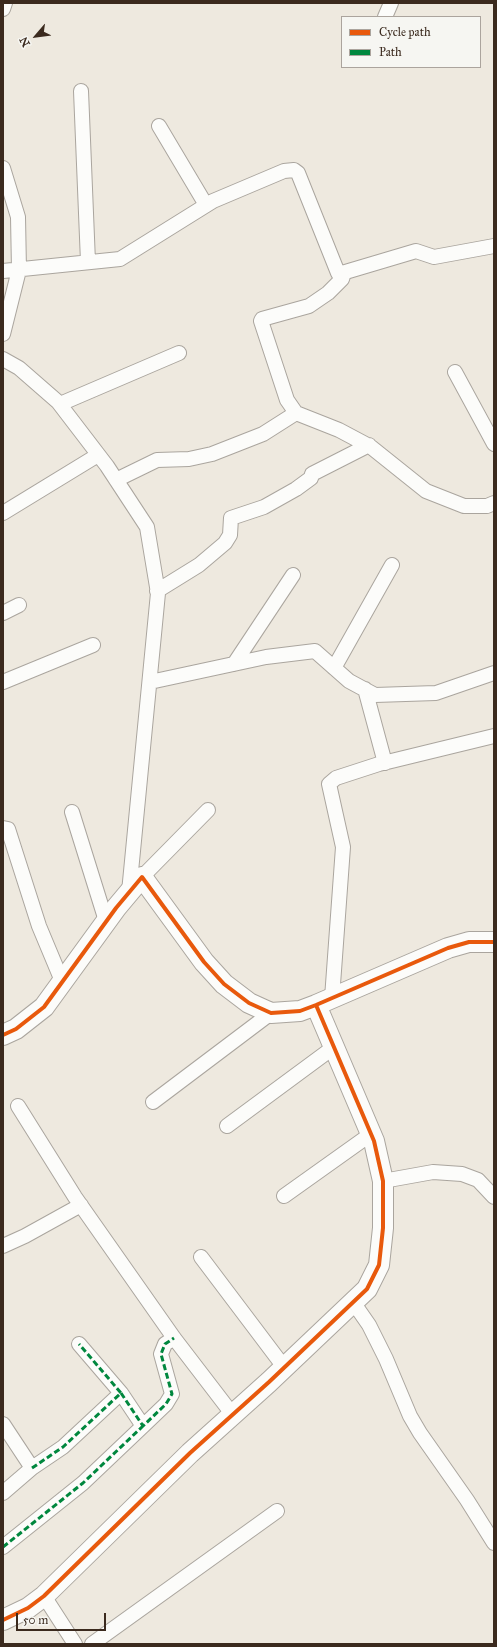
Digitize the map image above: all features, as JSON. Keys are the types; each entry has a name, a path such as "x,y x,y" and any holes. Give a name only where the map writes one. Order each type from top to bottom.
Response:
{"street":[{"path":"3,9 5,3"},
{"path":"385,16 391,3"},
{"path":"81,91 88,262"},
{"path":"159,126 206,205"},
{"path":"3,168 18,217 19,270 3,334"},
{"path":"3,271 120,260 206,205 284,171 294,170 298,172 338,273 344,273 416,251 434,257 494,246"},
{"path":"344,273 342,279 328,293 309,306 262,319 261,321 287,400 296,413 339,430 369,445 397,466 426,491 464,506 487,506 494,503"},
{"path":"60,404 179,353"},
{"path":"3,359 19,368 60,404 116,480 147,527 157,591 150,682 129,892"},
{"path":"455,372 494,444"},
{"path":"116,480 157,460 189,459 212,454 263,434 296,413"},
{"path":"157,591 199,565 225,543 230,535 231,518 264,507 296,489 311,478 312,474 369,445"},
{"path":"3,513 98,455"},
{"path":"334,668 392,565"},
{"path":"234,664 293,575"},
{"path":"3,612 19,606"},
{"path":"3,682 93,646"},
{"path":"150,682 234,664 315,651 349,681 375,694 436,693 494,673"},
{"path":"365,690 385,763"},
{"path":"3,1619 28,1608 44,1596 190,1453 284,1368 367,1289 380,1265 383,1228 383,1181 371,1134 334,1047 324,1002 343,847 329,784 336,778 385,763 494,736"},
{"path":"3,1035 16,1029 44,1007 106,921 129,892 208,810"},
{"path":"72,812 106,921"},
{"path":"3,828 8,829 39,926 62,981"},
{"path":"142,877 204,962 224,984 249,1003 271,1013 300,1011 448,948 469,942 494,942"},
{"path":"153,1102 271,1013"},
{"path":"227,1126 334,1047"},
{"path":"18,1106 81,1205 174,1338 233,1415"},
{"path":"284,1196 371,1134"},
{"path":"383,1181 433,1172 462,1174 478,1180 494,1197"},
{"path":"3,1246 25,1236 81,1205"},
{"path":"201,1257 284,1368"},
{"path":"353,1302 369,1325 386,1358 410,1416 420,1433 467,1500 494,1543"},
{"path":"3,1547 83,1483 166,1404 172,1394 161,1354 165,1344 174,1338"},
{"path":"79,1344 121,1393 143,1426"},
{"path":"3,1493 32,1468 63,1446 121,1393"},
{"path":"3,1424 32,1468"},
{"path":"92,1644 277,1511"},
{"path":"44,1596 75,1644"}],"marked path":[{"path":"121,1393 143,1426 166,1404 172,1394 161,1354 165,1344 174,1338"},
{"path":"32,1468 63,1447 121,1393 79,1344"},
{"path":"3,1547 83,1483 143,1426"}],"cycle path":[{"path":"3,1035 16,1029 44,1007 116,908 142,877 204,962 224,984 249,1003 271,1013 300,1011 448,948 469,942 494,942"},
{"path":"3,1620 28,1608 44,1596 190,1453 269,1382 367,1289 379,1265 383,1228 383,1181 374,1141 316,1005"}]}
